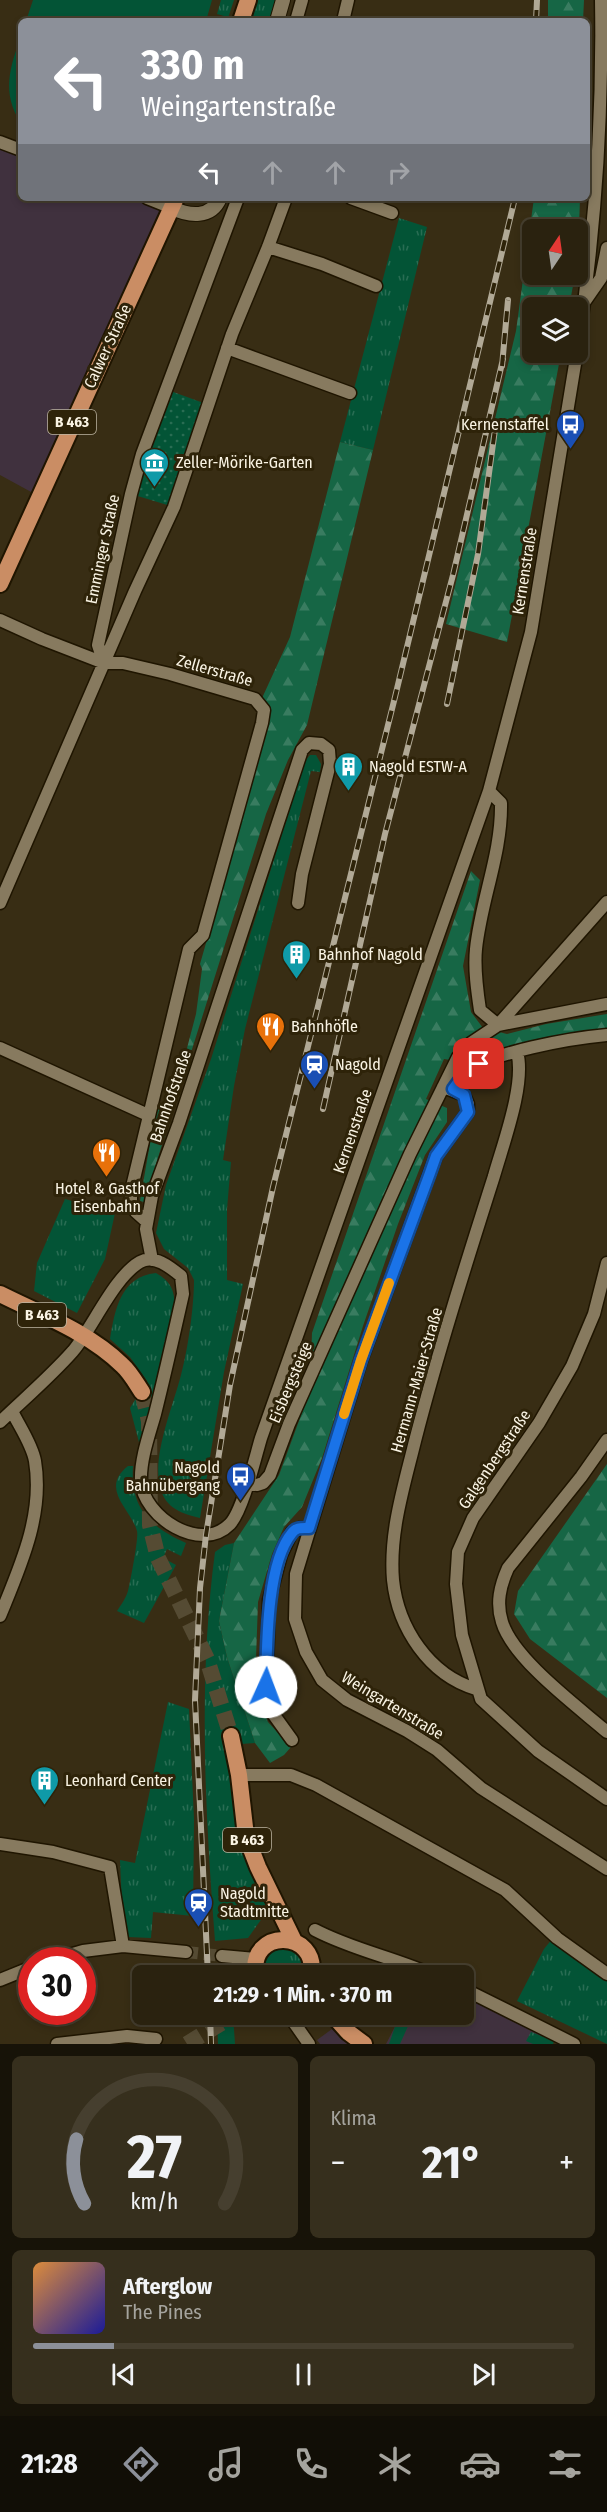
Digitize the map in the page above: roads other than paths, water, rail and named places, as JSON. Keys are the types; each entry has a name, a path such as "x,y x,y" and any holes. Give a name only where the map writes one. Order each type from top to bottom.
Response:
{"main road":[{"path":"242,18 248,0"},
{"name":"Calwer Straße","path":"0,584 100,360 174,203"},
{"name":"B 463","path":"0,1294 84,1336 124,1366 142,1392"},
{"name":"B 463","path":"231,1736 239,1775 246,1836 294,1941"},
{"name":"B 463","path":"273,1941 274,1899"},
{"path":"257,1965 265,1946 280,1939 294,1941 308,1954 311,1965"},
{"path":"342,2025 364,2044"}],"street":[{"path":"278,18 283,0"},
{"path":"297,18 302,0"},
{"path":"344,18 348,0"},
{"path":"585,297 594,209 602,70 601,0"},
{"path":"0,142 18,149"},
{"path":"174,203 192,214 202,214 210,211 218,201"},
{"name":"Emminger Straße","path":"104,663 98,645 142,454 237,201"},
{"path":"0,903 174,507 227,348 285,201"},
{"path":"359,201 392,213"},
{"path":"268,247 322,264 376,286"},
{"path":"588,297 601,278 607,248"},
{"path":"227,348 350,393"},
{"name":"Kernenstraße","path":"247,1483 489,791 531,632 575,363"},
{"name":"Zellerstraße","path":"0,620 104,663 123,663 170,674 255,699 262,706 262,723 203,935 189,949 148,1115"},
{"name":"Bahnhofstraße","path":"152,1260 146,1221 152,1196 179,1123 302,750 309,743 321,744 329,750 330,764 302,874 298,903"},
{"path":"489,791 501,803 501,825 476,949 476,982 480,1010 498,1025 607,902"},
{"name":"Eisbergsteige","path":"247,1483 257,1485 263,1483 270,1475 304,1391 410,1154 448,1088 458,1057 471,1043 498,1025 607,1004"},
{"name":"Eisbergsteige","path":"448,1088 479,1064 569,1038 607,1035"},
{"path":"0,1048 148,1115 131,1191 131,1204 146,1221"},
{"name":"Hermann-Maier-Straße","path":"476,1689 463,1685 445,1674 423,1655 414,1640 401,1617 393,1582 392,1547 403,1487 430,1382 503,1145 519,1079 520,1064 517,1052"},
{"name":"Weingartenstraße","path":"448,1088 464,1095 468,1112 436,1156 361,1360 296,1574 295,1619 306,1652 322,1680 348,1700 407,1731 437,1750 481,1788 607,1869"},
{"path":"0,1422 72,1352 125,1275 141,1261 152,1260 166,1264 181,1276 183,1294 145,1454 141,1483 150,1505 168,1524 190,1534 217,1533 231,1523 247,1483"},
{"name":"Galgenbergstraße","path":"607,1263 594,1314 572,1366 539,1423 473,1518 458,1552 456,1584 458,1612 476,1689 481,1699 538,1751 607,1799"},
{"path":"0,1616 24,1559 36,1509 34,1460 12,1411"},
{"path":"607,1440 581,1477 508,1568 500,1584 498,1603 506,1631 529,1663 607,1732"},
{"path":"292,1740 266,1704 269,1600 281,1555 292,1532 300,1528 309,1528"},
{"path":"239,1775 291,1775 326,1791 505,1890 557,1938 607,1974"},
{"path":"0,1844 53,1852 110,1867 123,1946"},
{"path":"315,1930 356,1948 412,1965"},
{"path":"96,1949 123,1946 186,1952"},
{"path":"222,1956 250,1965"},
{"path":"0,1980 18,1973"},
{"path":"474,1994 574,2044"},
{"path":"296,2025 309,2044"},
{"path":"57,2044 127,2036 156,2039"}],"tunnel":[{"path":"142,1392 149,1421 150,1525 158,1558 207,1659 231,1736"},
{"path":"186,1952 222,1956"},
{"path":"187,2044 218,2025"}],"railway":[{"path":"536,18 537,0"},
{"path":"207,1965 195,1700 200,1588 206,1535 230,1385 273,1187 395,697 514,201"},
{"path":"502,366 508,300"},
{"path":"323,1109 385,834 453,575 503,359"},
{"path":"447,704 478,554 496,422"},
{"path":"210,2025 211,2044"}],"place":[{"name":"Kernenstaffel","path":"570,450"},
{"name":"Zeller-Mörike-Garten","path":"155,488"},
{"name":"Nagold ESTW-A","path":"348,792"},
{"name":"Bahnhof Nagold","path":"297,980"},
{"name":"Bahnhöfle","path":"270,1052"},
{"name":"Nagold","path":"314,1090"},
{"name":"Hotel & Gasthof Eisenbahn","path":"107,1178"},
{"name":"Nagold Bahnübergang","path":"241,1502"},
{"name":"Leonhard Center","path":"44,1806"},
{"name":"Nagold Stadtmitte","path":"199,1928"}]}
